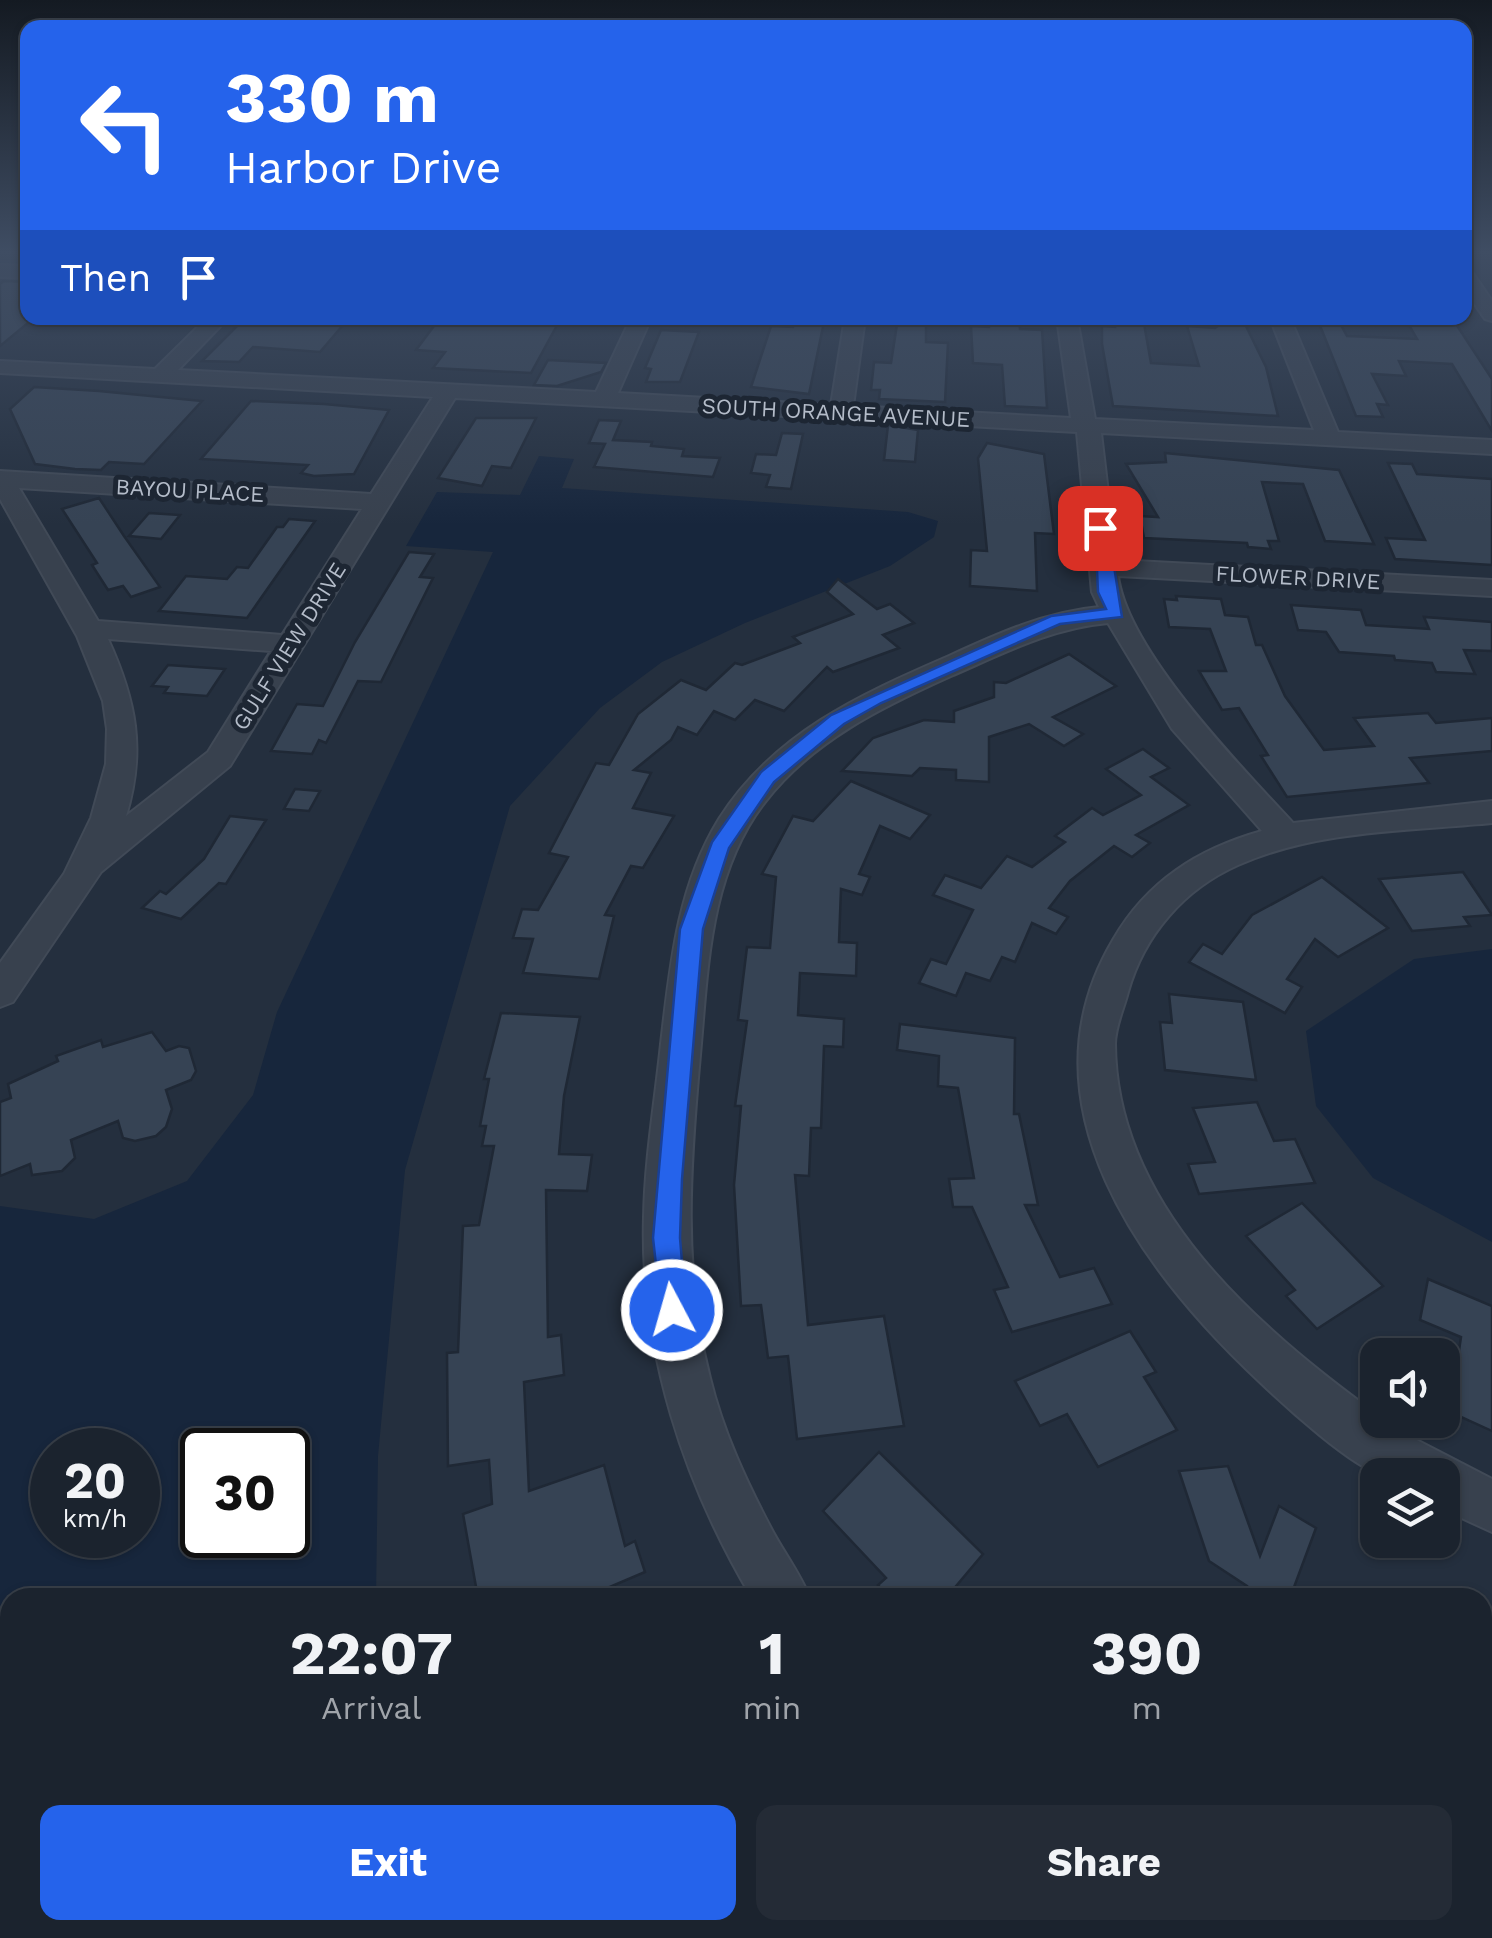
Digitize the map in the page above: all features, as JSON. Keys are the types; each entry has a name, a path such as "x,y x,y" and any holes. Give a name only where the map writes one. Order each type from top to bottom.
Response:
{"street":[{"path":"162,375 192,344"},
{"path":"604,399 629,344"},
{"path":"841,412 851,344"},
{"path":"1071,344 1106,592 1183,722 1287,838"},
{"path":"1291,344 1329,438"},
{"name":"SOUTH ORANGE AVENUE","path":"0,367 1492,446"},
{"name":"GULF VIEW DRIVE","path":"88,863 219,758 448,390"},
{"path":"0,992 88,863 120,777 123,727 114,685 1,479"},
{"name":"BAYOU PLACE","path":"1,479 378,502"},
{"name":"FLOWER DRIVE","path":"1105,567 1492,588"},
{"path":"777,1588 731,1505 704,1440 680,1352 669,1286 669,1179 692,929 708,872 734,820 768,777 838,720 874,699 1057,620 1116,614"},
{"path":"86,630 290,644"},
{"path":"1401,1458 1333,1416 1260,1354 1198,1290 1134,1194 1097,1088 1094,1059 1104,991 1134,931 1192,875 1236,852 1287,838 1492,812"},
{"path":"1460,1491 1492,1506"}],"water":[{"path":"539,456 574,459 562,488 908,512 938,521 934,537 890,566 745,623 662,662 600,708 510,806 405,1170 378,1456 376,1588 0,1588 0,1206 94,1219 187,1181 253,1095 277,1012 493,552 406,546 437,492 520,495"},
{"path":"1492,949 1492,1242 1373,1178 1316,1106 1306,1031 1414,959"}],"building":[{"path":"219,344 326,344 320,352 253,347 239,362 202,361"},
{"path":"420,344 547,344 531,373 433,368 445,352 416,350"},
{"path":"655,344 694,344 680,382 646,382 651,369 645,368"},
{"path":"765,344 819,344 809,394 751,387"},
{"path":"894,344 948,344 945,402 879,399 880,390 871,390 874,362 891,363"},
{"path":"972,344 1043,344 1047,408 1005,406 1002,365 973,363"},
{"path":"1102,344 1148,344 1151,363 1199,366 1193,344 1255,344 1266,367 1278,416 1113,406"},
{"path":"1328,344 1469,344 1492,379 1492,431 1452,364 1399,361 1406,376 1372,374 1388,405 1377,404 1383,417 1356,416"},
{"path":"548,360 606,363 601,372 557,386 534,385"},
{"path":"34,387 202,401 144,464 109,462 101,470 75,469 35,464 10,409"},
{"path":"251,401 389,410 354,474 314,476 301,473 308,465 201,459"},
{"path":"476,418 536,418 511,468 492,466 482,486 438,478"},
{"path":"599,420 621,421 613,440 652,442 651,446 684,449 682,456 720,458 713,477 594,467 605,444 589,443"},
{"path":"888,425 918,430 915,462 884,460"},
{"path":"782,433 803,434 791,489 766,487 770,475 751,473 756,454 776,455"},
{"path":"987,443 1044,454 1054,534 1035,533 1037,591 970,586 971,550 987,551 978,458"},
{"path":"1165,453 1339,470 1374,544 1325,541 1303,484 1262,482 1279,541 1268,541 1271,549 1248,547 1247,543 1144,538 1140,516 1158,517 1126,464 1166,462"},
{"path":"1388,463 1412,464 1417,474 1492,479 1492,565 1395,559 1386,538 1425,540"},
{"path":"99,498 160,587 131,597 123,586 108,590 92,565 97,563 62,509"},
{"path":"149,513 180,515 161,539 129,536"},
{"path":"289,519 315,521 247,618 159,611 186,576 227,579 237,567 248,568 277,527 283,527"},
{"path":"409,552 434,554 420,577 433,578 381,682 358,681 326,743 319,740 312,754 271,751 297,704 323,706 355,642"},
{"path":"838,579 877,609 890,604 914,623 883,635 899,648 833,672 827,667 784,711 755,700 735,720 714,711 697,735 678,727 671,740 634,770 651,773 633,808 674,816 643,868 631,866 605,915 614,916 599,979 523,973 533,939 513,938 522,909 538,910 568,857 549,853 596,763 609,765 638,714 681,680 706,690 735,663 742,665 800,643 793,637 853,614 827,592"},
{"path":"1176,596 1221,599 1225,615 1248,617 1256,645 1262,645 1285,696 1324,750 1374,746 1354,718 1428,713 1436,723 1492,718 1492,751 1410,758 1429,783 1287,797 1261,756 1268,755 1239,708 1222,710 1199,671 1226,671 1210,629 1169,627 1164,599 1177,600"},
{"path":"1291,605 1361,610 1366,625 1429,629 1424,617 1492,622 1492,651 1464,650 1475,674 1436,672 1432,663 1395,660 1394,656 1339,652 1326,632 1298,630"},
{"path":"1069,654 1116,686 1053,717 1083,734 1064,746 1029,724 989,737 989,782 956,780 956,770 920,768 912,776 842,771 873,738 924,720 954,722 954,711 994,697 994,682 1006,683"},
{"path":"168,665 225,669 207,696 164,693 168,687 152,686"},
{"path":"1143,749 1169,768 1151,777 1189,805 1136,835 1150,843 1132,857 1114,846 1070,881 1049,908 1068,917 1056,934 1032,923 1015,962 1002,957 990,981 966,973 956,996 919,983 931,959 946,964 973,910 933,895 945,875 981,888 1007,856 1032,867 1065,842 1055,836 1092,808 1103,815 1141,795 1106,769"},
{"path":"851,781 930,815 910,839 880,826 859,874 870,877 862,895 841,889 839,942 857,943 856,976 800,973 798,1015 844,1019 843,1047 824,1046 821,1128 811,1128 809,1176 795,1175 808,1325 884,1316 904,1426 797,1439 788,1356 768,1358 761,1305 741,1306 734,1185 741,1106 735,1106 747,1021 738,1020 747,947 770,948 776,877 762,874 793,816 813,821"},
{"path":"295,789 320,791 309,811 284,809"},
{"path":"230,816 266,820 226,884 219,883 181,919 142,908 160,891 166,894 204,859"},
{"path":"1463,872 1492,915 1464,917 1470,926 1412,931 1379,879"},
{"path":"1322,877 1388,928 1338,957 1315,939 1287,979 1302,987 1285,1013 1189,962 1203,944 1222,954 1252,915"},
{"path":"1169,994 1243,1002 1256,1080 1165,1070 1160,1022 1172,1023"},
{"path":"501,1013 580,1017 564,1096 559,1154 592,1155 587,1191 546,1190 548,1337 561,1335 564,1375 524,1382 529,1491 604,1465 625,1546 635,1541 645,1572 607,1588 476,1588 463,1514 492,1504 489,1460 448,1466 447,1353 458,1352 463,1226 479,1225 494,1146 482,1146 486,1126 480,1126 489,1079 484,1079"},
{"path":"900,1024 1015,1038 1014,1114 1019,1114 1038,1205 1025,1205 1060,1277 1094,1268 1112,1304 1012,1332 994,1290 1008,1287 972,1207 953,1207 949,1179 974,1178 958,1088 938,1086 939,1056 897,1050"},
{"path":"152,1032 166,1051 179,1046 189,1048 196,1071 191,1080 166,1090 172,1109 166,1127 156,1136 135,1141 123,1138 118,1121 71,1140 75,1158 62,1171 32,1175 30,1164 0,1176 0,1102 11,1098 8,1084 58,1061 56,1056 101,1040 103,1047"},
{"path":"1257,1102 1274,1141 1295,1139 1315,1183 1199,1194 1188,1164 1215,1162 1193,1108"},
{"path":"1302,1203 1383,1286 1317,1329 1286,1296 1295,1290 1246,1236"},
{"path":"1428,1279 1492,1306 1492,1431 1460,1417 1461,1337 1420,1320"},
{"path":"1130,1331 1156,1372 1144,1377 1177,1430 1098,1467 1067,1414 1040,1426 1015,1381"},
{"path":"879,1452 983,1554 954,1588 881,1588 878,1585 886,1578 823,1511"},
{"path":"1228,1466 1260,1556 1279,1506 1316,1528 1294,1588 1246,1588 1209,1561 1179,1471"}],"route":[{"path":"672,1310 666,1238 669,1179 692,929 719,847 734,820 768,777 807,740 838,720 874,699 1057,620 1116,614 1106,592 1100,528"}]}
